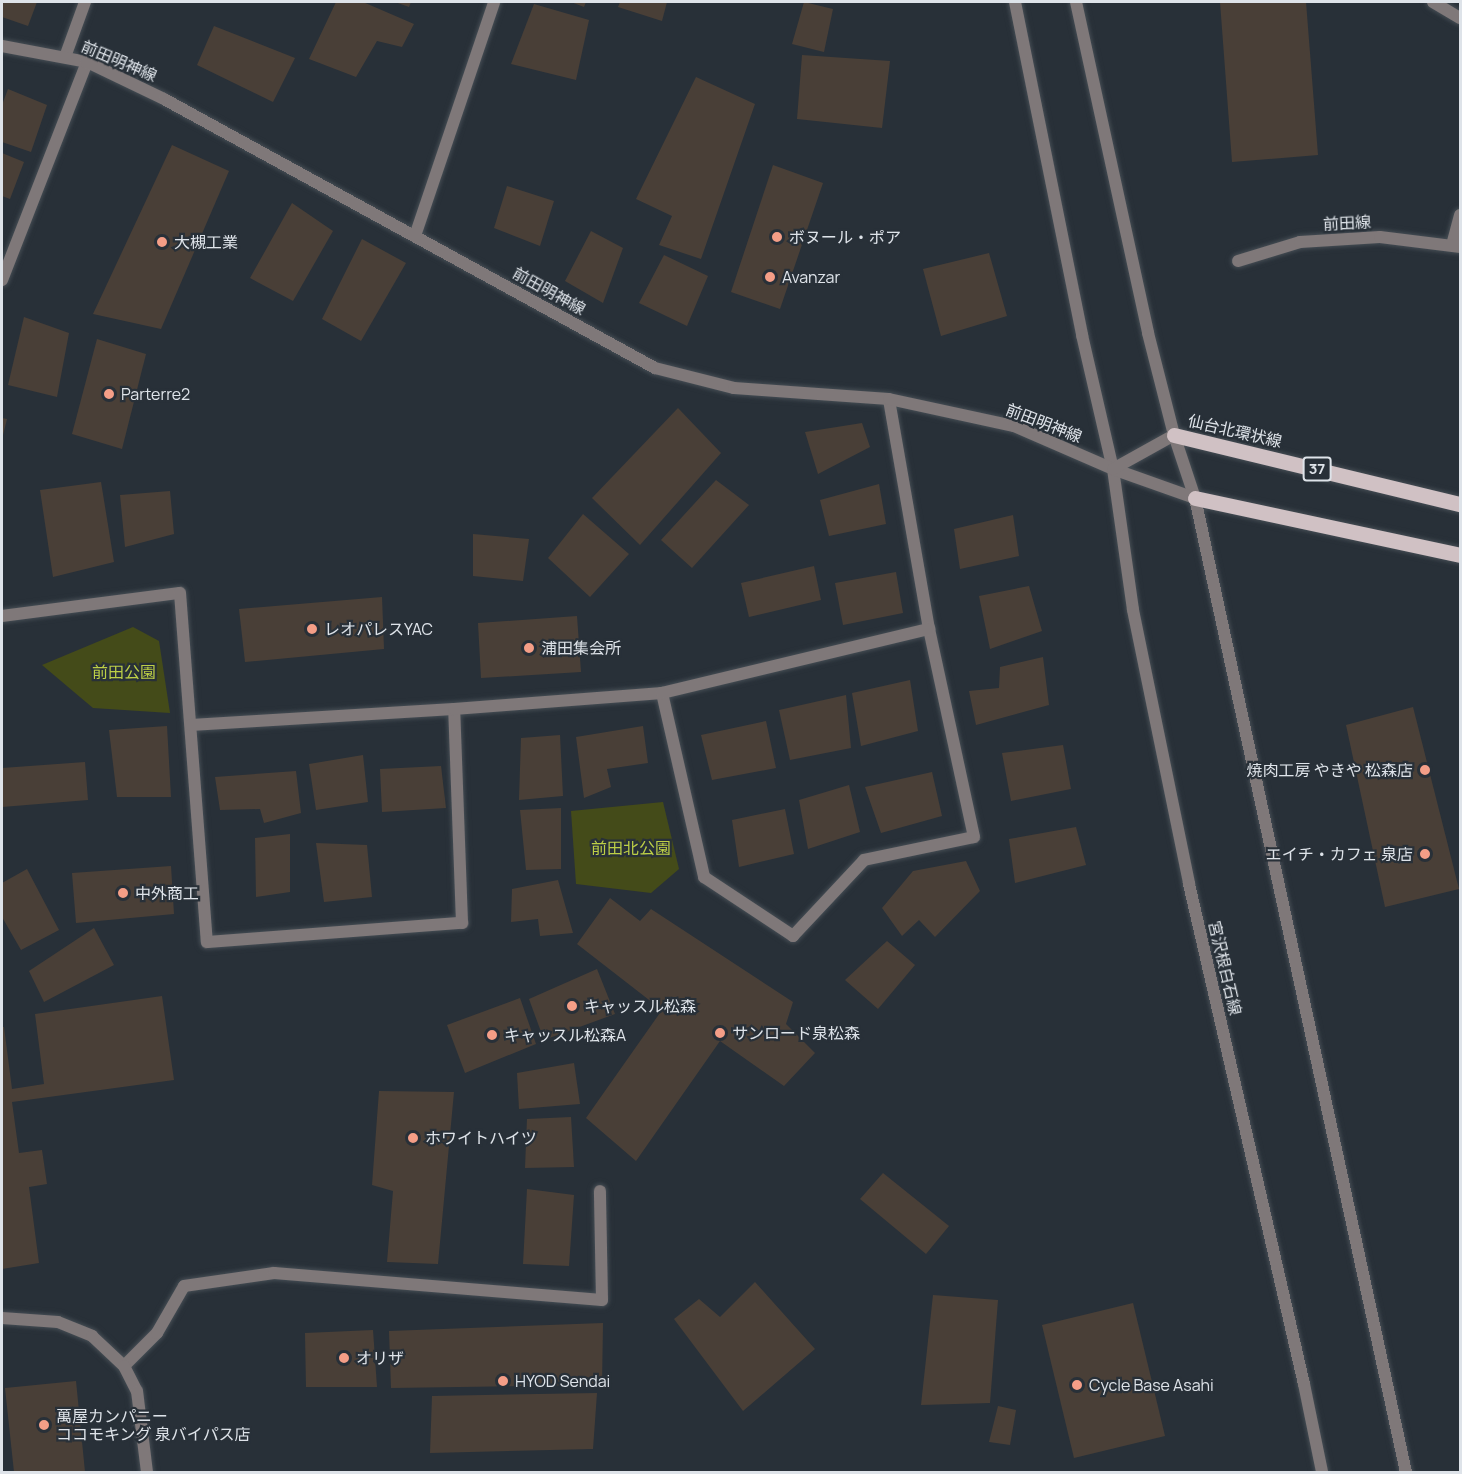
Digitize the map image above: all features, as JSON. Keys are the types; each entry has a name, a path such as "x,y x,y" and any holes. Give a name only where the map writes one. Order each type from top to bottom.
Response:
{"main road":[{"name":"仙台北環状線","path":"1174,435 1461,504"},
{"path":"1195,498 1461,555"}],"street":[{"path":"65,57 85,2"},
{"path":"415,236 494,2"},
{"name":"宮沢根白石線","path":"1015,2 1082,335 1113,469 1133,610 1186,873 1304,1384 1322,1473"},
{"path":"1076,2 1148,333 1174,435 1195,498 1406,1473"},
{"path":"1433,2 1461,18"},
{"name":"前田明神線","path":"2,46 87,62 164,99 655,368 734,388 889,399 1014,426 1113,469 1195,498"},
{"path":"2,280 87,62"},
{"path":"1456,246 1461,215"},
{"name":"前田線","path":"1238,261 1300,242 1380,237 1456,246"},
{"path":"662,693 705,877 793,936 864,860 974,837 929,629 889,399"},
{"name":"仙台北環状線","path":"1113,469 1174,435"},
{"path":"2,616 180,593 207,942 462,923 454,710"},
{"path":"191,725 454,710 662,693 929,629"},
{"path":"124,1365 157,1333 184,1286 274,1273 602,1300 600,1191"},
{"path":"2,1318 58,1323 92,1336 124,1365 137,1391 147,1473"}],"green space":[{"name":"前田公園","path":"133,627 159,641 170,713 93,708 42,665"},
{"name":"前田北公園","path":"663,802 679,869 651,893 576,884 571,811"}],"building":[{"path":"2,2 37,2 28,26 2,17"},
{"path":"336,2 363,2 414,24 402,47 377,41 356,77 309,59"},
{"path":"395,2 411,2 409,7"},
{"path":"571,2 586,2 584,7"},
{"path":"620,2 667,2 662,21 618,7"},
{"path":"804,2 833,9 824,52 792,44"},
{"path":"1220,2 1306,2 1318,155 1232,162"},
{"path":"534,4 589,20 576,80 511,64"},
{"path":"214,26 295,58 273,102 197,65"},
{"path":"802,55 890,61 882,128 797,119"},
{"path":"696,77 755,104 701,259 659,245 672,216 636,199"},
{"path":"8,89 47,105 31,152 2,142 2,105"},
{"name":"大槻工業","path":"172,145 229,171 161,329 93,314"},
{"path":"2,153 24,162 10,199 2,196"},
{"name":"ボヌール・ポア","path":"773,165 823,183 780,309 731,292"},
{"path":"507,186 554,201 540,246 494,228"},
{"path":"292,203 333,231 293,301 250,278"},
{"path":"591,231 623,248 603,303 565,281"},
{"path":"362,239 406,263 361,341 322,319"},
{"path":"989,253 1007,316 941,336 923,269"},
{"path":"664,255 708,276 687,326 639,303"},
{"path":"24,317 69,333 57,397 8,385"},
{"name":"Parterre2","path":"97,339 146,354 122,449 72,434"},
{"path":"678,408 721,453 640,545 592,498"},
{"path":"2,418 7,419 2,439"},
{"path":"862,423 870,447 818,474 805,432"},
{"path":"716,480 749,505 692,568 661,540"},
{"path":"101,482 114,562 53,577 40,490"},
{"path":"879,484 886,524 829,536 820,500"},
{"path":"170,491 174,534 125,547 120,495"},
{"path":"583,514 629,554 590,597 548,558"},
{"path":"1013,515 1019,556 960,569 954,529"},
{"path":"473,534 529,539 523,581 473,576"},
{"path":"814,566 821,600 749,617 741,583"},
{"path":"896,572 903,613 843,625 835,583"},
{"path":"1029,586 1042,631 990,649 979,596"},
{"name":"レオパレスYAC","path":"382,597 384,649 245,662 239,609"},
{"name":"浦田集会所","path":"577,616 581,672 481,678 478,623"},
{"path":"1043,657 1049,705 976,725 969,691 999,688 1000,667"},
{"path":"910,680 918,731 861,746 852,693"},
{"path":"846,695 851,748 790,760 779,710"},
{"path":"1413,707 1459,889 1385,907 1346,725"},
{"path":"766,721 776,768 712,780 701,735"},
{"path":"167,726 171,797 117,797 109,730"},
{"path":"643,726 648,763 607,769 611,787 584,798 576,737"},
{"path":"560,735 563,796 519,800 521,738"},
{"path":"1063,745 1071,789 1011,801 1002,753"},
{"path":"363,755 368,802 316,810 309,764"},
{"path":"85,762 88,800 2,807 2,768"},
{"path":"441,766 446,808 382,812 380,769"},
{"path":"296,771 301,813 264,823 260,809 220,810 215,777"},
{"path":"932,772 942,816 881,833 865,787"},
{"path":"849,785 860,832 808,849 799,800"},
{"path":"561,808 561,869 526,870 520,810"},
{"path":"785,809 794,854 739,867 732,820"},
{"path":"1076,827 1086,865 1015,883 1009,839"},
{"path":"290,834 290,892 256,897 255,838"},
{"path":"316,843 367,845 372,897 324,902"},
{"path":"966,861 980,891 935,937 919,920 902,936 882,908 913,871"},
{"name":"中外商工","path":"171,866 174,914 76,923 72,873"},
{"path":"27,869 59,930 21,950 2,917 2,883"},
{"path":"558,880 573,933 540,936 538,919 511,922 512,889"},
{"name":"サンロード泉松森","path":"610,898 640,921 651,909 793,1002 786,1024 815,1053 784,1086 720,1041 636,1161 586,1118 662,1010 577,944"},
{"path":"94,928 114,965 44,1002 29,971"},
{"path":"887,941 915,965 878,1009 845,980"},
{"name":"キャッスル松森","path":"597,969 615,1014 544,1040 529,999"},
{"path":"162,996 174,1080 12,1102 19,1153 42,1150 47,1184 29,1187 39,1263 2,1269 2,1027 4,1027 12,1089 44,1084 35,1014"},
{"name":"キャッスル松森A","path":"520,998 536,1044 465,1073 447,1025"},
{"path":"574,1063 580,1104 519,1109 517,1073"},
{"name":"ホワイトハイツ","path":"379,1091 454,1092 438,1264 387,1262 393,1191 372,1185"},
{"path":"571,1117 574,1167 525,1168 527,1119"},
{"path":"883,1173 949,1226 926,1254 860,1199"},
{"path":"527,1189 574,1195 569,1266 523,1264"},
{"path":"755,1282 815,1349 743,1411 674,1319 699,1299 720,1317"},
{"path":"933,1295 998,1300 990,1403 921,1405"},
{"path":"1133,1303 1165,1436 1074,1458 1042,1325"},
{"path":"603,1323 602,1385 391,1388 389,1331"},
{"path":"373,1330 377,1387 306,1387 305,1333"},
{"path":"76,1381 85,1472 14,1472 5,1388"},
{"path":"597,1393 593,1449 430,1453 432,1396"},
{"path":"998,1406 1016,1410 1010,1445 989,1442"}],"place":[{"name":"ボヌール・ポア","path":"777,237"},
{"name":"大槻工業","path":"162,242"},
{"name":"Avanzar","path":"770,277"},
{"name":"Parterre2","path":"109,394"},
{"name":"レオパレスYAC","path":"312,629"},
{"name":"浦田集会所","path":"529,648"},
{"name":"焼肉工房 やきや 松森店","path":"1425,770"},
{"name":"エイチ・カフェ 泉店","path":"1425,854"},
{"name":"中外商工","path":"123,893"},
{"name":"キャッスル松森","path":"572,1006"},
{"name":"サンロード泉松森","path":"720,1033"},
{"name":"キャッスル松森A","path":"492,1035"},
{"name":"ホワイトハイツ","path":"413,1138"},
{"name":"オリザ","path":"344,1358"},
{"name":"HYOD Sendai","path":"503,1381"},
{"name":"Cycle Base Asahi","path":"1077,1385"},
{"name":"萬屋カンパニー ココモキング 泉バイパス店","path":"44,1425"}]}
